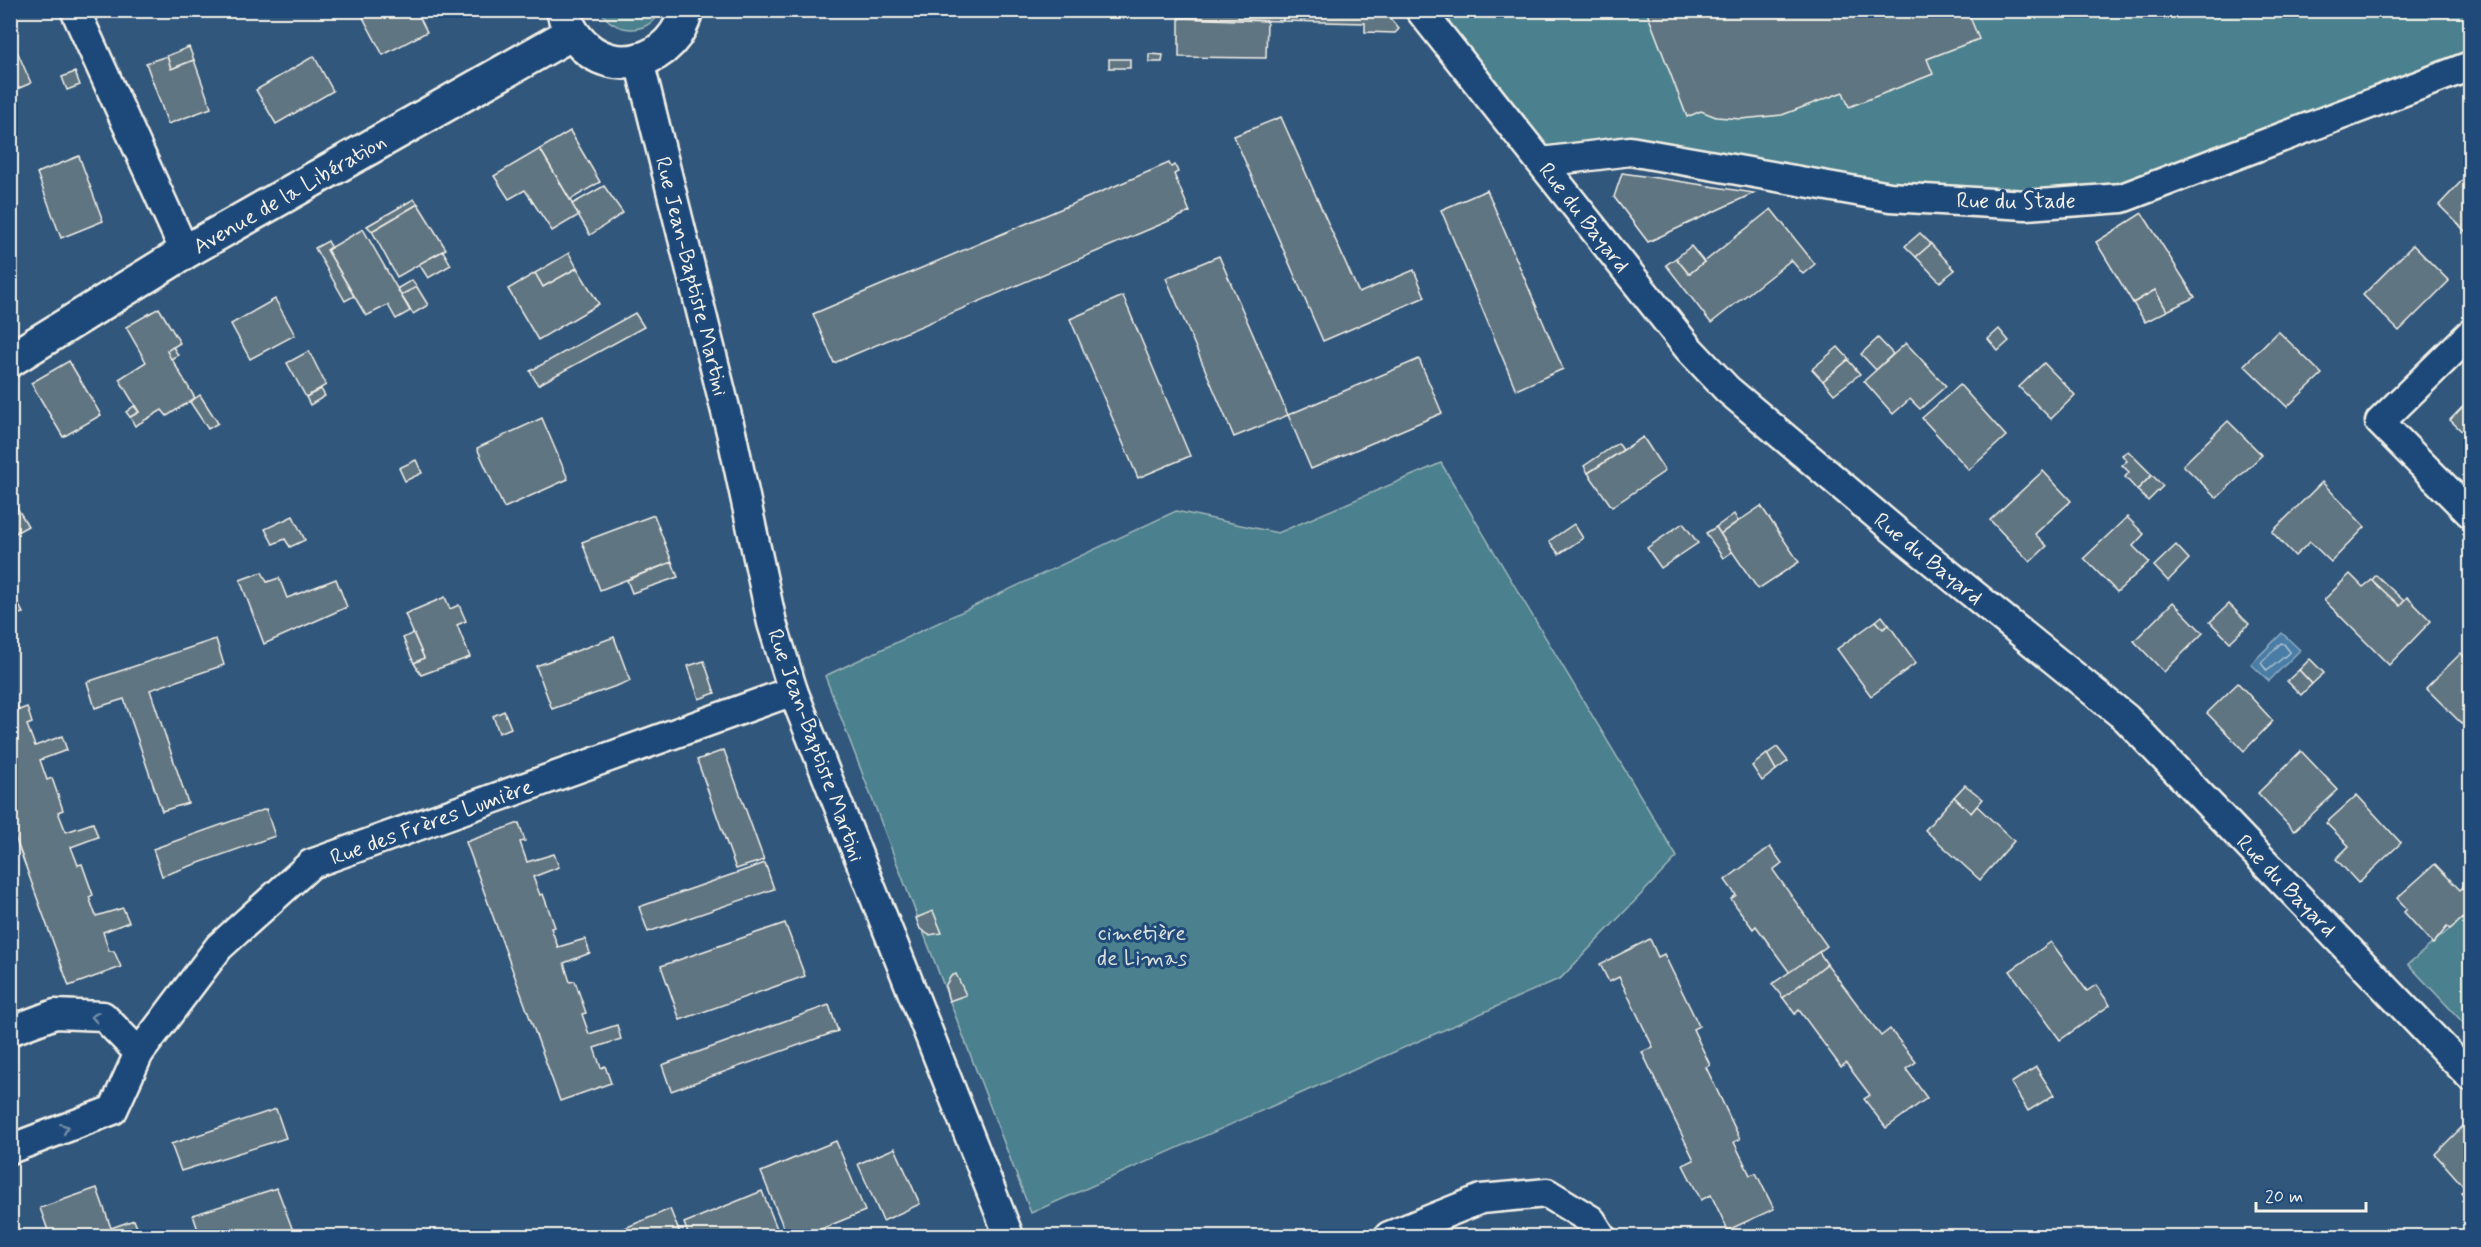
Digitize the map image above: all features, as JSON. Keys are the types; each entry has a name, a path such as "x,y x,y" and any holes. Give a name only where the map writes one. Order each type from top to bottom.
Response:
{"main road":[{"path":"639,61 658,53 673,40 683,23 686,10"},
{"name":"Avenue de la Libération","path":"10,360 568,22 584,47 601,57 620,62 639,61"}],"street":[{"path":"75,10 185,252"},
{"name":"Rue du Bayard","path":"1420,10 1689,349 1726,389 1889,526 2126,718 2470,1076"},
{"name":"Rue Jean-Baptiste Martini","path":"639,61 732,436 772,623 793,691 1009,1236"},
{"name":"Rue du Stade","path":"1542,162 1630,151 1890,197 2026,205 2122,198 2470,66"},
{"path":"2470,334 2380,422 2470,513"},
{"name":"Rue des Frères Lumière","path":"10,1149 113,1110 139,1053 219,947 311,864 793,691"},
{"path":"10,1031 55,1014 103,1016 139,1053"},
{"path":"1389,1236 1481,1199 1547,1193 1591,1220 1601,1236"}],"green space":[{"path":"601,11 660,11 647,25 630,29 614,24 606,19"},
{"path":"1420,11 2470,11 2470,66 2204,169 2026,205 1630,151 1542,162"},
{"name":"cimetière de Limas","path":"1441,463 1677,857 1561,978 1031,1213 825,676 1176,511 1278,533"},
{"path":"2470,912 2470,1030 2408,964"}],"water":[{"path":"2282,633 2300,650 2269,681 2251,664"}],"building":[{"path":"359,10 416,10 427,32 383,55"},
{"path":"1179,10 1283,10 1283,21 1179,18"},
{"path":"1283,10 1383,10 1399,29 1395,33 1365,32 1365,23 1283,21"},
{"path":"1646,10 1967,10 1979,39 1927,59 1933,74 1849,107 1843,92 1782,115 1741,119 1716,117 1701,111 1687,117"},
{"path":"1179,18 1267,21 1266,58 1179,57"},
{"path":"10,35 31,83 10,92"},
{"path":"189,47 194,60 171,69 167,56"},
{"path":"1149,54 1163,55 1162,62 1149,62"},
{"path":"167,56 171,69 194,60 211,108 168,124 146,63"},
{"path":"314,56 333,91 276,124 256,90"},
{"path":"1109,59 1130,59 1130,68 1109,68"},
{"path":"75,72 80,85 67,90 62,77"},
{"path":"1281,117 1359,293 1414,270 1425,297 1323,341 1234,136"},
{"path":"570,131 600,182 570,200 540,149"},
{"path":"540,149 579,215 552,231 525,190 509,199 494,176"},
{"path":"79,156 103,221 61,238 37,173"},
{"path":"1169,163 1171,167 1175,165 1178,172 1174,174 1190,212 834,363 813,314"},
{"path":"2470,172 2470,236 2439,205"},
{"path":"1622,173 1754,193 1648,242 1614,197"},
{"path":"604,186 623,213 590,235 572,204"},
{"path":"1487,190 1563,369 1516,390 1441,210"},
{"path":"414,199 418,204 372,231 367,226"},
{"path":"418,204 446,249 397,277 372,231"},
{"path":"1771,209 1815,264 1803,274 1791,260 1711,323 1666,265 1676,258 1689,274"},
{"path":"2142,213 2195,297 2167,311 2155,290 2133,303 2096,242"},
{"path":"363,229 410,311 396,319 388,305 366,316 327,250"},
{"path":"1920,233 1931,244 1916,257 1905,246"},
{"path":"328,241 331,247 327,250 354,296 345,301 315,248"},
{"path":"1931,244 1955,270 1940,282 1916,257"},
{"path":"2413,245 2449,281 2399,331 2363,295"},
{"path":"1691,246 1704,262 1689,274 1676,258"},
{"path":"443,251 451,265 428,278 419,264"},
{"path":"569,253 577,268 543,287 535,273"},
{"path":"1219,256 1288,415 1234,437 1166,278"},
{"path":"577,268 599,304 538,340 508,289 535,273 543,287"},
{"path":"412,280 417,287 401,295 398,288"},
{"path":"417,287 428,305 413,314 401,295"},
{"path":"2155,290 2167,311 2145,322 2133,303"},
{"path":"1123,296 1190,456 1138,478 1070,319"},
{"path":"275,299 295,335 250,359 231,324"},
{"path":"159,308 180,343 167,351 195,398 167,416 162,410 135,426 130,417 139,412 119,379 146,362 126,327"},
{"path":"635,313 644,327 538,385 530,371"},
{"path":"1999,329 2009,341 1998,351 1988,339"},
{"path":"2278,331 2322,374 2287,407 2244,365"},
{"path":"1878,338 1893,354 1876,370 1861,354"},
{"path":"1906,343 1946,386 1920,409 1910,399 1893,414 1864,381"},
{"path":"173,347 178,355 171,359 167,351"},
{"path":"1838,347 1849,359 1823,381 1812,369"},
{"path":"309,351 326,385 306,397 287,363"},
{"path":"1419,359 1442,413 1311,469 1288,415"},
{"path":"1848,360 1860,374 1834,394 1823,381"},
{"path":"69,361 101,415 63,437 31,383"},
{"path":"2044,363 2075,395 2051,419 2019,387"},
{"path":"1960,385 2006,436 1969,470 1922,418"},
{"path":"321,389 325,396 310,405 306,397"},
{"path":"200,395 218,423 208,429 190,402"},
{"path":"2470,399 2470,439 2450,420"},
{"path":"134,406 139,412 130,417 126,412"},
{"path":"542,418 568,479 504,508 477,448"},
{"path":"2228,421 2262,455 2217,498 2183,465"},
{"path":"1643,437 1665,471 1612,507 1588,473"},
{"path":"1618,443 1623,450 1588,473 1584,466"},
{"path":"2128,451 2152,475 2137,490 2125,477 2129,472 2122,465 2127,461 2122,455"},
{"path":"416,460 422,473 405,481 399,468"},
{"path":"2043,471 2071,501 2035,534 2047,546 2030,562 1990,520"},
{"path":"2152,475 2163,486 2148,501 2137,490"},
{"path":"2322,482 2365,527 2331,562 2310,542 2295,556 2272,532"},
{"path":"10,496 28,526 10,536"},
{"path":"1761,506 1799,562 1758,589 1720,534"},
{"path":"1734,514 1738,521 1720,534 1716,527"},
{"path":"654,515 672,562 600,590 582,542"},
{"path":"293,516 305,540 290,547 285,539 273,544 265,529"},
{"path":"2127,517 2144,534 2133,546 2149,562 2117,592 2084,558"},
{"path":"1683,523 1698,543 1661,568 1647,548"},
{"path":"1574,524 1583,538 1559,554 1549,541"},
{"path":"1716,527 1732,552 1723,558 1706,533"},
{"path":"2176,545 2189,559 2168,581 2154,566"},
{"path":"672,562 678,577 632,593 627,580"},
{"path":"262,572 267,582 279,578 287,598 336,579 347,607 264,644 240,580"},
{"path":"2350,574 2363,587 2372,580 2400,606 2407,597 2431,621 2389,665 2324,600"},
{"path":"2376,575 2404,601 2400,606 2372,580"},
{"path":"445,597 450,609 459,605 466,621 457,625 470,657 421,675 414,663 424,658 405,614"},
{"path":"16,599 23,613 10,616 10,601"},
{"path":"2173,602 2203,633 2164,672 2134,641"},
{"path":"2229,604 2249,624 2230,642 2210,622"},
{"path":"1882,616 1889,625 1883,629 1876,621"},
{"path":"1876,621 1883,629 1889,625 1916,663 1871,696 1837,649"},
{"path":"413,633 424,658 414,663 403,638"},
{"path":"614,637 630,681 552,709 536,666"},
{"path":"216,639 224,665 150,690 188,803 162,811 124,699 95,708 87,682"},
{"path":"2461,653 2470,664 2470,732 2426,688"},
{"path":"2310,659 2324,673 2312,684 2299,670"},
{"path":"704,661 715,693 699,699 688,666"},
{"path":"2299,670 2312,684 2301,695 2287,681"},
{"path":"2238,683 2273,721 2244,751 2207,713"},
{"path":"17,706 19,710 27,707 32,723 27,725 35,746 62,736 67,750 40,760 47,780 52,778 63,810 58,812 66,832 93,823 98,837 71,847 78,865 82,864 93,895 89,897 96,916 123,908 129,922 103,932 109,951 114,951 121,967 69,986 10,823 10,708"},
{"path":"504,711 511,728 499,733 493,716"},
{"path":"1777,747 1788,761 1776,770 1767,754"},
{"path":"724,750 764,860 736,869 697,760"},
{"path":"2301,751 2338,790 2294,831 2258,793"},
{"path":"1767,754 1776,770 1762,781 1752,766"},
{"path":"1965,785 1983,799 1971,813 1954,797"},
{"path":"2357,795 2401,843 2358,883 2336,859 2349,846 2326,823"},
{"path":"1954,797 1971,813 1977,806 2014,841 1980,880 1925,830"},
{"path":"266,809 275,836 162,876 153,849"},
{"path":"519,823 525,841 520,842 527,862 554,854 559,867 533,877 540,895 543,894 555,927 551,928 558,947 585,939 590,953 564,963 570,982 575,981 586,1013 582,1014 589,1034 617,1025 621,1039 594,1048 601,1068 605,1066 611,1083 560,1101 466,842"},
{"path":"1770,847 1782,863 1773,870 1827,946 1790,973 1756,926 1753,929 1731,899 1736,895 1725,880"},
{"path":"765,863 774,889 648,932 639,907"},
{"path":"2435,864 2460,890 2470,880 2470,912 2450,929 2447,927 2433,944 2404,912 2407,909 2397,898"},
{"path":"933,911 942,933 929,935 920,929 916,918"},
{"path":"785,923 805,976 680,1020 661,966"},
{"path":"1650,939 1658,957 1664,954 1699,1026 1693,1029 1710,1065 1706,1067 1740,1139 1734,1142 1750,1175 1756,1173 1774,1209 1728,1230 1711,1195 1701,1200 1683,1165 1694,1160 1642,1052 1653,1047 1619,977 1609,982 1600,964"},
{"path":"2051,942 2087,991 2096,985 2110,1005 2060,1040 2010,971"},
{"path":"1819,952 1827,964 1783,998 1772,984"},
{"path":"1827,964 1881,1036 1890,1029 1916,1062 1906,1069 1927,1098 1886,1128 1864,1099 1870,1095 1846,1063 1841,1067 1799,1010 1795,1014 1783,998"},
{"path":"956,974 966,995 949,1001 945,986 951,976"},
{"path":"829,1005 838,1031 671,1091 662,1065"},
{"path":"2036,1067 2054,1095 2028,1111 2011,1083"},
{"path":"276,1109 286,1138 181,1171 171,1144"},
{"path":"2470,1119 2470,1203 2461,1193 2465,1188 2435,1154"},
{"path":"836,1141 865,1211 804,1236 787,1236 761,1172"},
{"path":"895,1148 920,1204 883,1221 858,1164"},
{"path":"97,1188 111,1228 134,1220 140,1235 50,1236 40,1208"},
{"path":"277,1188 295,1236 200,1236 193,1215"},
{"path":"762,1191 780,1236 689,1236 684,1223"},
{"path":"670,1209 681,1236 606,1236"}]}
